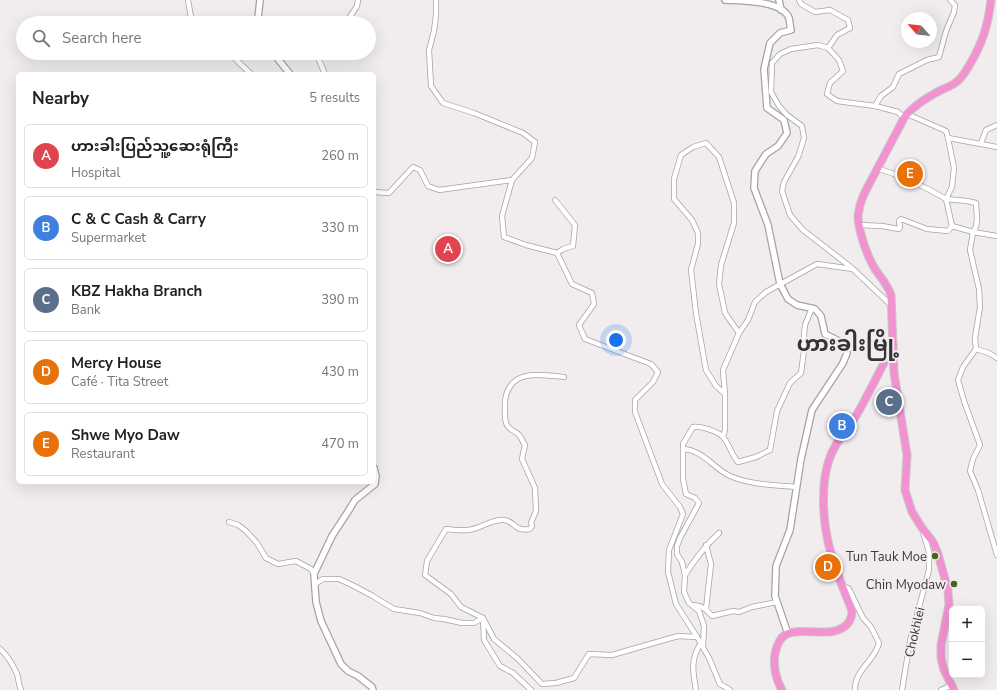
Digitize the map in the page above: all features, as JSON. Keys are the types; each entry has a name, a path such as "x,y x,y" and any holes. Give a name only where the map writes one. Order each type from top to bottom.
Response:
{"highway":[{"path":"953,688 944,670 941,658 941,645 948,605 948,590 933,542 912,512 905,490 908,455 894,373 894,343 890,290 869,257 858,217 860,205 877,168 906,116 922,101 954,84 963,76 980,47 984,37 991,0"},
{"path":"782,690 778,682 774,658 779,642 788,634 831,631 842,628 849,621 852,612 830,552 826,526 824,489 827,467 834,446 856,415 894,343"}],"street":[{"path":"188,0 191,16"},
{"path":"258,16 260,0"},
{"path":"351,16 357,6 358,0"},
{"path":"436,0 434,31 429,50 431,86 443,103 474,113 523,133 535,142 532,158 512,180 502,216 504,237 526,245 557,253 563,249 573,246 575,225 556,200"},
{"path":"725,0 764,3 781,10 788,17 791,30 780,33 770,43 764,69 767,108 784,120 787,133 778,146 766,154 755,171 754,188 768,225 780,284 788,299 797,305 815,309 821,316 825,334 841,342 847,353 843,363 812,410 801,458 790,530 776,566 775,596 788,634"},
{"path":"779,0 781,10"},
{"path":"799,0 801,4 815,12 830,10 848,20 850,28 837,35 828,48"},
{"path":"875,106 881,96 893,87 899,74 927,60 939,57 947,26 954,12 955,5 950,0"},
{"path":"892,306 853,269 803,230 790,216 782,191 784,182 798,157 804,138 802,126 787,116 771,92 772,63 780,54 791,49 818,45 828,48 839,60 843,71 830,83 827,94 837,101 875,106 898,112 946,132 954,168 952,187 946,199 952,226"},
{"path":"236,60 249,72"},
{"path":"278,60 288,72"},
{"path":"319,60 324,72"},
{"path":"981,143 986,130 997,125"},
{"path":"948,138 997,147"},
{"path":"725,394 716,386 706,370 700,338 691,270 698,244 698,233 692,220 674,199 674,179 681,155 693,147 706,143 719,157 734,203 734,223 721,265 719,284 725,313 739,333"},
{"path":"376,192 389,193 413,167 420,170 428,186 439,190 512,180"},
{"path":"877,168 898,174 929,188 946,199 976,203 976,227 973,232 970,250 979,289 980,307 975,338 976,349 963,368 958,380 980,445 973,459 970,471 978,490 997,555"},
{"path":"859,225 882,226 899,229 900,220 902,219 927,230 948,231 952,226"},
{"path":"952,226 973,232 997,236"},
{"path":"557,253 572,284 592,293 594,304 579,325 585,339 651,364 658,372 653,382 635,400 635,412 662,484 680,507 683,514 669,550 668,572 676,604 702,645 720,684 730,690"},
{"path":"812,308 805,325 805,343 801,373 790,383 777,411 770,450 756,457 738,462 733,457 723,436 726,411 723,370 739,333 748,320 755,302 766,292 817,264 853,269"},
{"path":"976,349 989,353 997,358"},
{"path":"564,377 552,375 523,376 514,382 507,392 505,410 506,424 510,429 519,434 525,445 522,459 534,488 536,511 530,529 520,529 505,520 492,521 469,530 446,529 427,561 425,575 451,594 461,607 483,618 494,639 517,658 542,684 556,683 574,678 589,654 612,655 678,636 697,637"},
{"path":"696,690 693,665 696,651 702,645 704,626 699,610 689,604 684,592 685,575 682,562 677,554 677,546 699,504 695,498 686,494 683,479 683,444 693,427 704,427 723,436"},
{"path":"683,449 698,453 732,476 754,483 796,487"},
{"path":"314,574 332,536 355,500 374,484"},
{"path":"229,522 238,525 246,531 257,543 266,558 278,564 296,561 312,569 314,574 316,602 321,621 341,664 348,671 358,676 372,687 373,690"},
{"name":"Chokhlei","path":"902,690 910,641 929,570 929,552 922,528"},
{"path":"685,575 706,545 719,533"},
{"path":"706,545 711,564 706,609"},
{"path":"315,584 323,579 339,579 365,591 394,609 420,613 434,618 444,618 462,623 474,623 483,618"},
{"path":"843,586 848,588 850,591 863,618 871,627 879,643 875,654 858,675 854,683 855,690"},
{"path":"692,605 700,606 706,609 712,616 740,612 752,607 777,602"},
{"path":"483,618 484,640 500,666 513,673 532,690"},
{"path":"0,649 8,658 17,675 18,684 21,690"},
{"path":"941,690 953,688"}],"place":[{"name":"Shwe Myo Daw","path":"910,174"},
{"name":"ဟားခါးပြည်သူ့ဆေးရုံကြီး","path":"448,249"},
{"name":"KBZ Hakha Branch","path":"889,402"},
{"name":"C & C Cash & Carry","path":"842,426"},
{"name":"Tun Tauk Moe","path":"935,556"},
{"name":"Mercy House","path":"828,567"},
{"name":"Chin Myodaw","path":"954,584"}],"district":[{"name":"ဟားခါးမြို့","path":"848,344"}]}
